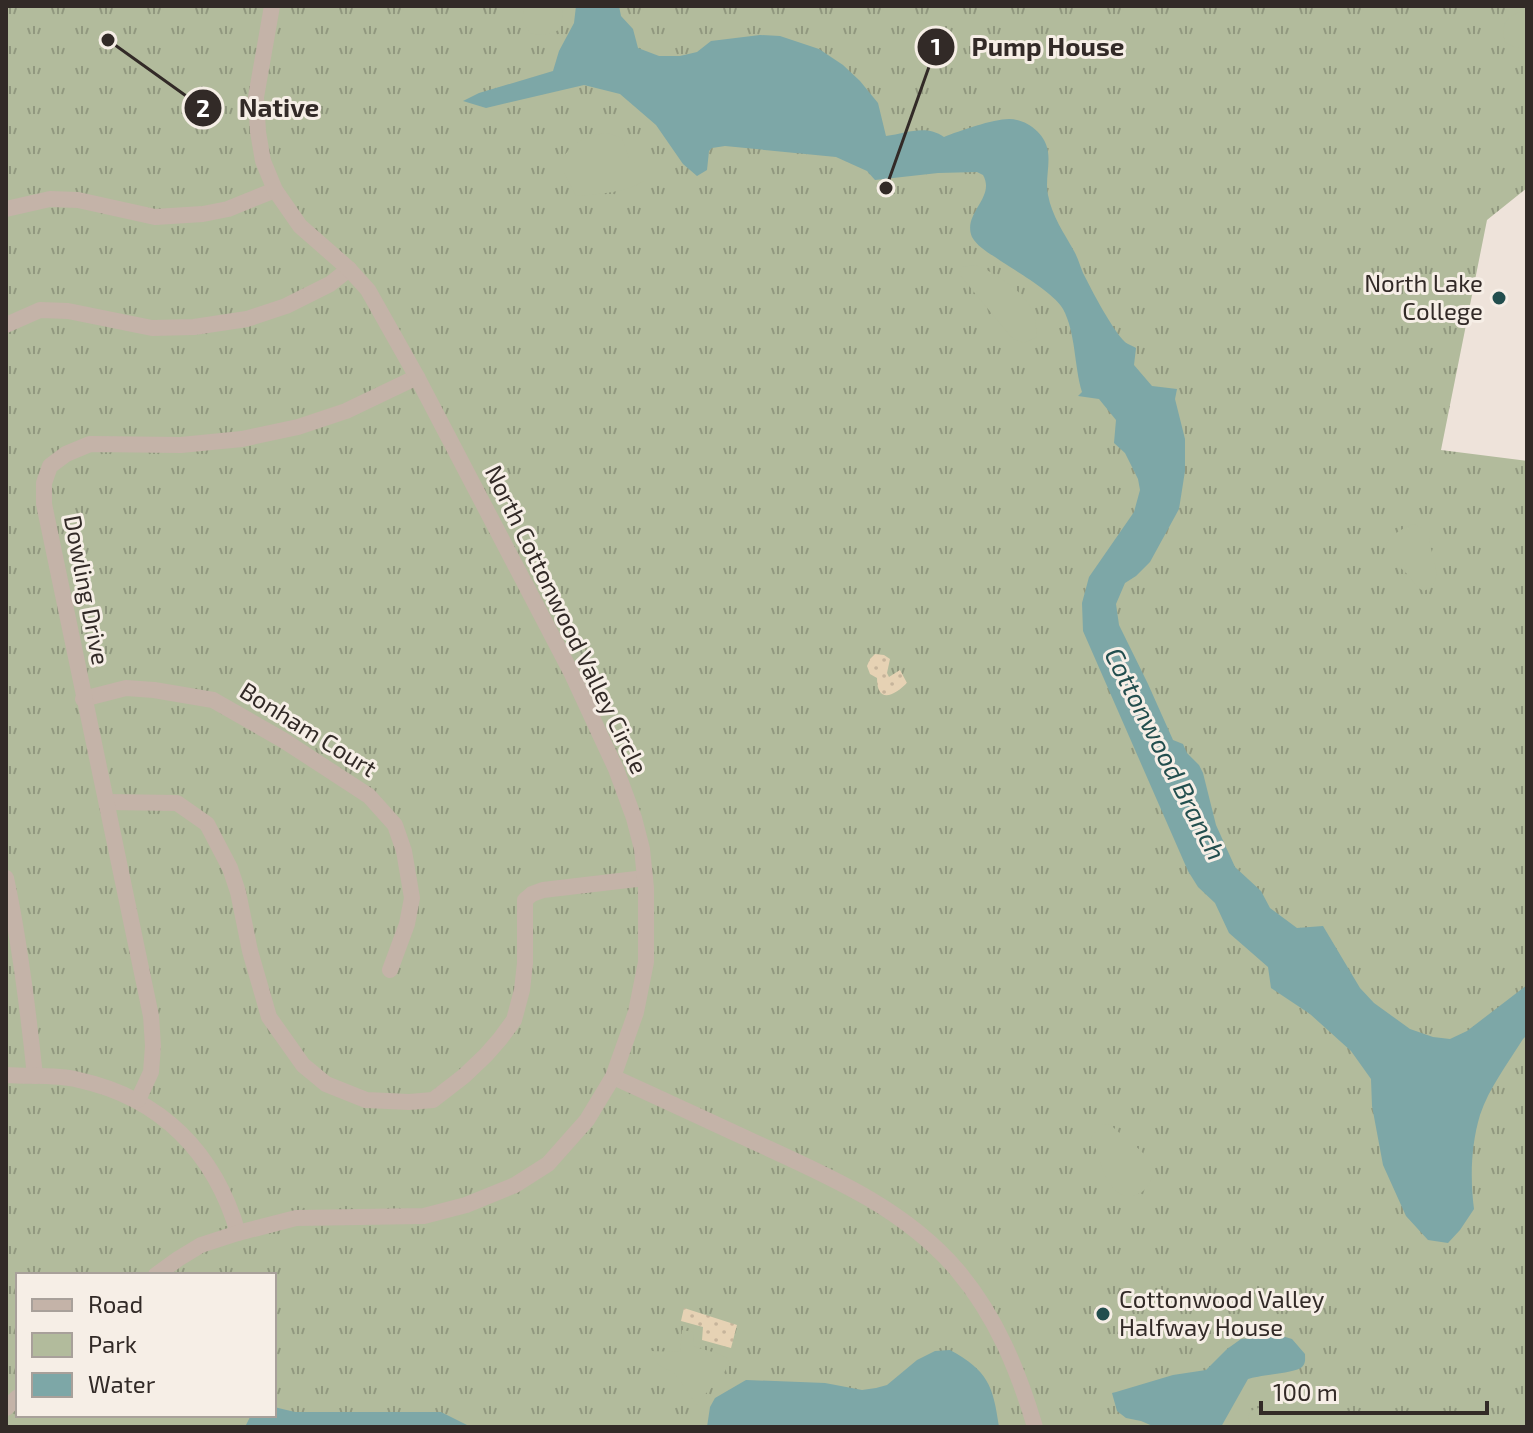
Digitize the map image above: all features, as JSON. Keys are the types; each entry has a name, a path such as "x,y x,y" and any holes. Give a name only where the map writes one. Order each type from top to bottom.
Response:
{"street":[{"name":"North Cottonwood Valley Circle","path":"159,1273 201,1245 296,1218 424,1216 466,1205 515,1185 548,1164 587,1120 613,1077 636,1012 646,962 645,878 634,818 616,769 571,672 417,377 368,290 300,226 275,190 263,161 256,97 272,6"},
{"path":"6,209 50,199 78,200 155,217 203,214 228,209 275,190"},
{"path":"6,325 40,310 68,311 152,328 194,327 247,319 286,306 319,290 349,269"},
{"name":"Dowling Drive","path":"138,1100 151,1072 151,1016 44,504 44,483 50,466 66,454 90,444 181,445 242,439 298,427 346,411 417,377"},
{"name":"Bonham Court","path":"83,699 126,688 213,700 283,740 369,796 395,825 404,851 412,898 407,924 390,970"},
{"path":"107,802 177,803 207,824 234,880 269,1017 303,1065 326,1084 366,1100 433,1100 464,1076 500,1039 514,1020 522,990 525,900 532,894 543,890 645,878"},
{"path":"6,878 26,996 35,1076"},
{"path":"6,1075 77,1079 138,1100 176,1129 201,1156 223,1189 238,1233"},
{"path":"613,1077 822,1173 882,1206 916,1230 956,1270 990,1316 1015,1366 1035,1427"}],"green space":[{"path":"6,6 1527,6 1527,188 1487,220 1441,450 1527,461 1527,1427 6,1427"},
{"path":"525,6 561,6 563,14 559,30 544,34 530,33 522,20"},
{"path":"1527,10 1527,49 1514,47 1505,42 1503,30 1507,20"},
{"path":"607,133 622,138 629,158 645,171 645,180 621,190 576,196 564,173 564,156 583,139"},
{"path":"975,265 1000,278 1023,297 1033,312 1037,337 1024,343 1013,339 959,274 962,267"},
{"path":"1413,524 1429,535 1436,566 1435,581 1424,591 1392,560 1387,551 1386,544 1392,537"},
{"path":"1110,1124 1151,1163 1152,1179 1136,1195 1121,1194 1110,1184 1091,1137 1102,1125"},
{"path":"682,1330 693,1332 694,1346 729,1360 720,1379 697,1405 678,1378 657,1363 651,1351 680,1352"},
{"path":"1305,1391 1320,1400 1320,1416 1310,1427 1251,1427 1248,1417 1251,1411 1279,1404"}],"sand":[{"path":"875,654 890,659 889,677 900,670 907,683 892,694 883,695 877,678 870,674 867,666"},
{"path":"684,1308 737,1325 731,1348 702,1340 703,1327 681,1321"}],"water":[{"name":"Cottonwood Branch","path":"576,6 619,6 621,16 633,29 638,48 659,56 680,56 697,52 711,41 760,35 780,36 819,49 843,65 878,103 886,136 923,130 944,137 985,123 1009,119 1029,125 1044,139 1048,152 1050,203 1091,289 1120,337 1136,348 1134,365 1152,386 1177,389 1175,399 1185,439 1185,471 1179,509 1150,562 1125,583 1116,604 1119,625 1173,740 1183,744 1203,773 1216,825 1235,867 1261,891 1270,908 1297,928 1323,926 1360,988 1374,1003 1410,1029 1450,1039 1467,1031 1527,985 1527,1035 1494,1085 1477,1126 1472,1162 1474,1209 1448,1243 1428,1240 1406,1216 1383,1165 1372,1106 1371,1079 1351,1051 1310,1014 1271,988 1268,967 1229,933 1215,903 1198,887 1188,871 1083,631 1082,603 1089,577 1134,512 1140,490 1138,479 1125,453 1114,443 1116,420 1099,399 1078,396 1082,392 1070,328 1063,309 1042,288 986,251 972,237 971,220 985,191 983,175 977,172 938,173 875,180 867,171 836,157 725,146 709,151 707,170 697,176 683,164 656,125 620,94 584,85 486,108 463,101 479,93 553,71 559,51 574,23"},
{"path":"1282,1336 1292,1339 1305,1354 1303,1365 1293,1371 1248,1379 1221,1427 1155,1427 1126,1418 1117,1411 1112,1393 1173,1375 1206,1370 1241,1339"},
{"path":"950,1350 981,1373 991,1390 999,1427 707,1427 710,1407 715,1398 746,1380 825,1383 862,1390 876,1388 887,1385 917,1360 935,1351"},
{"path":"276,1407 295,1412 441,1412 471,1427 245,1427 250,1417 276,1417"}],"place":[{"name":"Native","path":"108,40"},
{"name":"Pump House","path":"886,188"},
{"name":"North Lake College","path":"1499,298"},
{"name":"Cottonwood Valley Halfway House","path":"1103,1314"}]}
